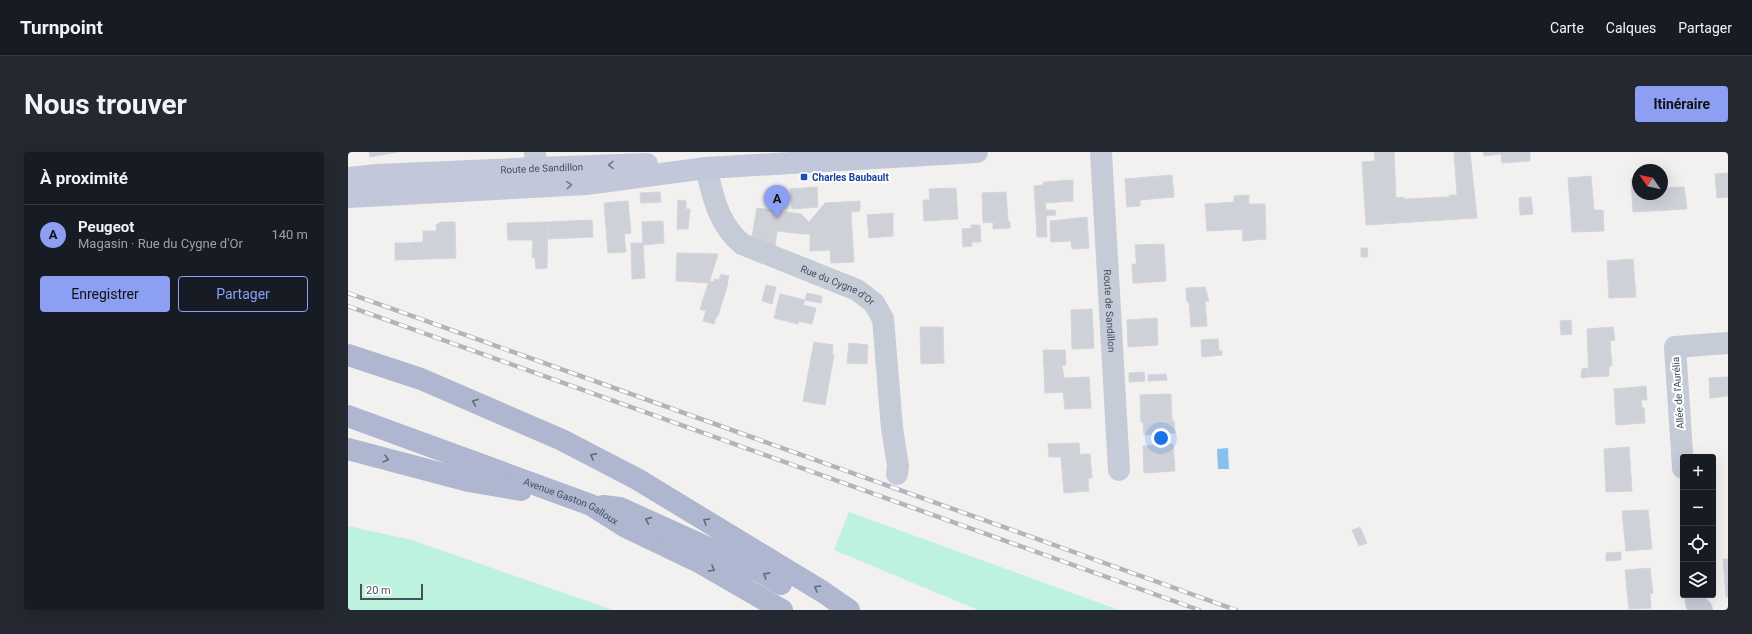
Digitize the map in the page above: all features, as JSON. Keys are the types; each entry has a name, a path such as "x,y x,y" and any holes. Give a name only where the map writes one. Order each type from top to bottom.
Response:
{"main road":[{"name":"Route de Sandillon","path":"348,178 377,175 628,164 686,165 706,168 977,152"},
{"path":"348,197 386,196 403,184 524,177 536,169"},
{"path":"348,355 421,379 562,440 637,479 823,592 849,610"},
{"name":"Avenue Gaston Galloux","path":"348,416 586,503 624,526 699,562 782,610"},
{"path":"348,449 469,481 620,508 760,571 823,610"}],"street":[{"name":"Route de Sandillon","path":"1101,152 1119,470"},
{"name":"Rue du Cygne d'Or","path":"706,168 712,195 721,218 729,231 738,240 752,249 857,290 874,303 883,319 892,428 898,466 897,474"},
{"name":"Allée de l'Aurélia","path":"1682,454 1675,347 1728,343"},
{"path":"1695,598 1696,603 1702,610"}],"green space":[{"path":"849,512 1119,610 978,610 834,550"},
{"path":"348,526 412,540 613,610 348,610"}],"water":[{"path":"1228,448 1229,469 1218,469 1217,449"}],"building":[{"path":"369,152 398,152 370,157"},
{"path":"1374,152 1394,152 1396,198 1404,197 1404,199 1449,197 1450,195 1457,195 1454,152 1470,152 1477,218 1366,225 1362,162 1375,161"},
{"path":"1483,152 1530,152 1530,161 1502,163 1501,154 1484,156"},
{"path":"1728,173 1728,197 1717,198 1715,174"},
{"path":"1172,175 1174,197 1140,200 1140,206 1127,207 1125,179"},
{"path":"1591,176 1594,210 1603,210 1604,231 1572,232 1568,178"},
{"path":"1073,180 1073,201 1045,203 1046,210 1055,210 1056,215 1036,216 1034,186 1043,185 1044,182"},
{"path":"817,187 818,207 792,209 790,189"},
{"path":"1684,187 1687,209 1633,212 1632,200 1668,200 1668,188"},
{"path":"956,188 958,219 924,221 923,200 930,200 929,189"},
{"path":"660,192 661,202 641,203 640,193"},
{"path":"1006,192 1008,221 983,223 982,193"},
{"path":"1249,195 1249,204 1262,204 1263,228 1207,231 1205,204 1234,202 1234,196"},
{"path":"1531,197 1533,214 1520,215 1519,198"},
{"path":"678,200 686,201 686,209 690,209 688,229 677,229"},
{"path":"628,201 631,233 624,234 626,252 608,253 604,203"},
{"path":"860,201 860,211 851,212 854,262 831,263 830,250 810,251 810,234 777,231 775,247 752,236 757,208 801,214 809,222 825,203"},
{"path":"1262,204 1265,204 1266,239 1243,241 1242,229 1263,228"},
{"path":"893,213 893,236 869,238 867,215"},
{"path":"1046,215 1047,237 1037,237 1036,216"},
{"path":"1087,217 1089,248 1072,249 1071,241 1051,242 1050,221"},
{"path":"592,220 593,237 548,239 548,222"},
{"path":"663,221 664,243 643,245 642,222"},
{"path":"441,222 455,222 456,258 395,260 395,243 409,243 416,251 423,250 423,231 437,231 436,225"},
{"path":"548,222 547,268 536,269 535,258 532,257 533,240 508,240 507,223"},
{"path":"993,222 1010,222 1010,228 993,229"},
{"path":"971,225 980,225 981,242 972,242"},
{"path":"971,228 972,246 963,247 962,229"},
{"path":"423,242 423,250 416,251 409,243"},
{"path":"631,243 643,243 645,278 632,279"},
{"path":"1164,244 1166,281 1138,283 1135,245"},
{"path":"1361,248 1367,248 1368,257 1361,257"},
{"path":"677,253 718,254 709,283 676,281"},
{"path":"1633,259 1636,297 1609,298 1607,261"},
{"path":"1132,264 1137,264 1138,283 1133,283"},
{"path":"721,274 729,276 718,316 717,315 714,324 703,321 706,311 700,309 709,281 714,282 714,279 719,280"},
{"path":"766,285 776,287 772,304 762,301"},
{"path":"1205,287 1209,301 1187,302 1186,288"},
{"path":"807,293 822,296 821,303 805,300"},
{"path":"780,294 805,300 803,305 816,308 812,324 799,321 798,324 774,318"},
{"path":"1189,301 1205,301 1207,326 1191,327"},
{"path":"1092,309 1094,348 1072,349 1071,310"},
{"path":"1157,318 1158,345 1128,347 1127,320"},
{"path":"1571,320 1572,334 1561,335 1560,321"},
{"path":"920,327 943,327 944,363 921,364"},
{"path":"1613,327 1615,340 1610,341 1612,366 1609,366 1609,376 1589,377 1587,329"},
{"path":"1218,339 1219,351 1222,351 1222,355 1202,357 1201,340"},
{"path":"814,342 833,345 832,355 834,355 825,405 803,401"},
{"path":"849,343 868,345 867,364 847,363"},
{"path":"1043,350 1065,350 1066,365 1044,367"},
{"path":"1062,366 1064,378 1089,377 1091,408 1065,409 1063,392 1045,393 1044,367"},
{"path":"1588,368 1589,377 1581,378 1582,369"},
{"path":"1144,372 1145,381 1129,382 1129,373"},
{"path":"1166,374 1167,380 1148,381 1148,375"},
{"path":"1728,377 1728,396 1710,398 1709,378"},
{"path":"1646,386 1647,400 1641,400 1642,408 1644,408 1645,423 1616,425 1614,389"},
{"path":"1171,394 1172,422 1141,422 1140,395"},
{"path":"1174,421 1175,433 1144,435 1143,422"},
{"path":"1079,443 1080,455 1086,454 1089,491 1064,493 1061,457 1049,457 1048,444"},
{"path":"1173,444 1175,471 1144,473 1143,446"},
{"path":"1629,447 1632,491 1606,492 1604,449"},
{"path":"1086,454 1090,454 1092,478 1088,478"},
{"path":"1648,510 1652,549 1626,551 1622,511"},
{"path":"1360,527 1367,543 1359,546 1352,530"},
{"path":"1621,552 1621,560 1606,561 1606,553"},
{"path":"1723,559 1728,559 1728,597 1726,597"},
{"path":"1650,568 1653,593 1650,594 1651,608 1629,609 1625,570"}],"railway":[{"path":"348,293 1236,610"},
{"path":"348,306 1199,610"}],"place":[{"name":"Charles Baubault","path":"804,177"},
{"name":"Peugeot","path":"777,218"}]}
